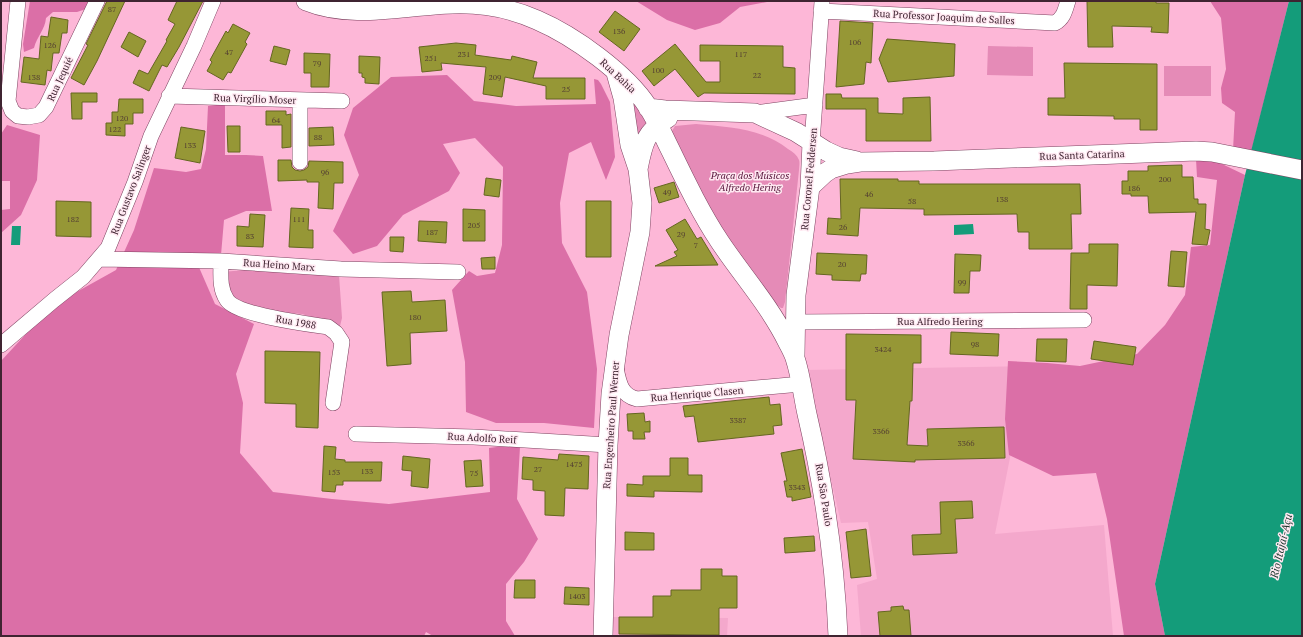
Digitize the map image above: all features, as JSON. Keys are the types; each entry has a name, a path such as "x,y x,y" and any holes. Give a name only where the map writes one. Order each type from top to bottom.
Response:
{"main road":[{"name":"Rua Bahia","path":"306,1 321,7 357,10 453,4 472,4 505,9 536,20 565,34 602,60 629,85 653,116 705,217 732,260 774,318 795,357"},
{"name":"Rua Engenheiro Paul Werner","path":"603,636 608,445 614,364 640,232 642,203 638,169 630,145 623,98 616,73"},
{"path":"653,116 668,117 685,110 754,113"},
{"name":"Rua Santa Catarina","path":"754,113 796,132 812,143 840,157 860,162"},
{"name":"Rua Engenheiro Paul Werner","path":"638,169 642,149 650,131 653,116"},
{"name":"Rua Coronel Feddersen","path":"795,357 796,295 810,187 812,143"},
{"name":"Rua Santa Catarina","path":"810,187 831,169 860,162 934,161 1196,151 1212,152 1302,170"},
{"name":"Rua São Paulo","path":"795,357 819,465 829,528 838,636"}],"street":[{"name":"Rua Jequié","path":"18,1 6,115 28,117 38,115 46,108 97,1"},
{"name":"Rua Gustavo Salinger","path":"1,345 83,277 99,259 113,238 151,136 194,46 213,1"},
{"name":"Rua Professor Joaquim de Salles","path":"821,6 1055,23 1061,19 1066,8"},
{"name":"Rua Coronel Feddersen","path":"812,143 821,6"},
{"name":"Rua Virgílio Moser","path":"169,96 342,101"},
{"path":"300,100 300,162"},
{"path":"754,113 815,105"},
{"name":"Rua Heino Marx","path":"99,259 221,261 341,269 458,272"},
{"name":"Rua 1988","path":"221,261 221,285 228,302 248,312 328,327 336,333 342,342 334,403"},
{"name":"Rua Alfredo Hering","path":"796,322 1084,320"},
{"name":"Rua Henrique Clasen","path":"614,364 622,388 630,397 637,399 801,384"},
{"name":"Rua Adolfo Reif","path":"356,434 474,437 608,445"}],"shaded area":[{"path":"30,1 90,1 86,9 77,12 53,12 46,18 34,48 24,52 23,44"},
{"path":"636,1 772,1 740,7 720,23 695,30 667,20"},
{"path":"1210,1 1289,1 1251,153 1233,150 1235,112 1222,103 1221,88 1226,69 1221,18"},
{"path":"447,75 474,101 516,106 596,104 594,79 598,80 601,84 610,102 615,157 606,180 591,142 569,153 560,203 562,243 587,292 597,369 594,428 544,423 496,423 466,412 465,362 452,290 469,271 477,276 495,273 502,245 503,167 475,138 443,144 460,173 449,191 403,215 377,246 353,254 333,231 359,175 344,135 353,108 391,77"},
{"path":"225,104 225,155 263,156 272,211 246,211 224,220 221,255 198,265 215,304 254,324 236,374 243,403 240,453 273,492 389,504 490,492 489,448 504,446 520,447 517,499 538,539 524,562 506,584 506,621 515,636 433,636 426,632 424,636 1,636 1,361 37,322 64,299 116,270 134,230 154,168 186,172 201,169 206,149 208,106"},
{"path":"7,125 40,135 37,180 21,215 1,233 1,210 10,209 10,181 1,181 1,134"},
{"path":"1196,159 1220,163 1245,175 1155,584 1165,636 1124,636 1107,519 1096,473 1053,476 1009,455 1005,419 1008,361 1080,366 1137,354 1165,325 1185,295 1191,247 1210,245 1217,180 1197,177"},
{"path":"1028,366 995,534 1104,525 1113,636 861,636 857,585 877,579 868,522 841,523 806,370"},
{"path":"612,617 728,618 727,636 612,636"}],"green space":[{"path":"988,46 1033,47 1033,76 987,75"},
{"path":"1164,66 1211,66 1211,96 1164,96"},
{"path":"628,90 648,122 639,139"},
{"name":"Praça dos Músicos Alfredo Hering","path":"696,124 732,128 756,133 778,142 793,152 798,158 799,170 785,302 783,308 775,303 724,234 672,136 672,131 675,126"},
{"path":"260,269 291,274 339,275 342,318 340,326 302,314 266,311 230,298 221,272"}],"water":[{"name":"Rio Itajaí-Açu","path":"1289,1 1302,1 1302,636 1165,636 1155,584 1245,175"},
{"path":"973,224 974,234 954,235 954,225"},
{"path":"12,226 21,226 20,245 11,245"}],"building":[{"path":"107,1 125,1 84,85 71,78 88,45 86,44"},
{"path":"177,1 203,1 167,67 162,65 149,91 133,83 139,70 148,74 167,41 166,40 175,24 168,20"},
{"path":"1087,1 1156,1 1156,3 1169,3 1168,33 1151,32 1152,27 1112,26 1113,47 1088,47"},
{"path":"615,11 640,29 624,51 599,32"},
{"path":"51,17 68,20 67,33 62,33 59,53 53,53 51,71 47,70 45,85 21,82 24,57 39,59 41,36 48,37"},
{"path":"840,21 873,23 871,63 866,62 864,84 836,87"},
{"path":"233,24 250,33 245,42 247,44 231,73 228,72 223,80 207,71 212,62 210,60 226,31 228,33"},
{"path":"129,32 146,41 138,57 121,47"},
{"path":"887,39 955,44 954,76 888,82 879,59"},
{"path":"456,43 476,45 475,55 511,60 512,56 537,62 533,78 585,78 585,99 546,99 546,86 505,77 502,97 483,94 486,67 441,63 442,70 422,72 419,47"},
{"path":"675,44 706,82 720,82 720,61 700,61 700,45 783,46 783,67 795,68 795,94 704,93 698,97 675,69 654,86 642,71"},
{"path":"274,46 290,50 286,65 270,61"},
{"path":"304,53 330,54 329,87 311,87 311,73 304,73"},
{"path":"359,56 380,57 379,84 365,83 365,78 362,77 362,73 359,73"},
{"path":"1064,63 1157,64 1157,130 1140,130 1140,119 1114,119 1114,116 1048,115 1048,98 1065,98"},
{"path":"71,93 97,93 97,102 82,102 82,119 72,119"},
{"path":"826,94 841,94 842,98 878,98 878,113 903,114 903,98 930,97 931,141 866,141 866,109 826,109"},
{"path":"119,99 143,99 143,113 133,113 133,124 125,124 125,136 106,135 106,123 112,123 112,112 118,112"},
{"path":"266,111 286,111 286,115 291,114 291,147 282,148 282,125 266,125"},
{"path":"227,126 240,126 240,152 228,152"},
{"path":"181,127 205,131 200,163 175,158"},
{"path":"333,127 334,145 309,146 309,128"},
{"path":"278,160 291,160 292,167 295,170 300,171 308,167 309,161 343,162 343,183 334,183 333,209 318,208 319,182 307,182 307,180 278,181"},
{"path":"1182,165 1182,177 1193,177 1194,199 1198,199 1198,204 1206,204 1205,229 1210,230 1207,245 1192,244 1196,212 1149,213 1148,196 1131,196 1131,194 1122,194 1122,181 1128,181 1128,171 1148,171 1148,166"},
{"path":"486,178 501,180 499,197 484,195"},
{"path":"840,179 898,179 898,181 919,181 919,184 1080,184 1081,214 1071,214 1072,249 1029,249 1029,232 1018,232 1017,214 924,215 924,209 860,208 858,236 827,234 828,218 841,219"},
{"path":"674,182 679,197 659,203 654,188"},
{"path":"56,201 91,202 91,237 56,236"},
{"path":"586,201 611,201 611,257 586,257"},
{"path":"291,208 309,209 308,230 313,230 313,248 289,247"},
{"path":"463,209 485,210 485,241 463,241"},
{"path":"250,214 265,215 263,247 237,246 237,226 249,227"},
{"path":"685,219 697,239 701,237 718,265 655,266 677,256 674,252 678,250 666,230"},
{"path":"419,221 447,222 446,243 418,241"},
{"path":"390,237 404,237 403,252 390,251"},
{"path":"1089,244 1118,244 1117,286 1087,285 1087,309 1070,309 1071,253 1089,253"},
{"path":"1171,251 1187,252 1184,287 1168,286"},
{"path":"817,253 867,255 866,274 861,274 860,281 832,280 832,275 816,274"},
{"path":"955,254 981,255 980,271 970,271 969,293 954,293"},
{"path":"495,257 495,269 482,269 481,258"},
{"path":"411,291 412,302 445,300 447,331 410,333 411,364 387,366 382,292"},
{"path":"951,332 999,334 998,356 950,354"},
{"path":"846,334 921,335 921,363 913,363 912,401 910,401 907,445 928,446 927,429 1004,427 1005,458 915,460 915,462 853,459 856,400 846,400"},
{"path":"1037,339 1067,339 1066,362 1036,361"},
{"path":"1094,341 1136,347 1133,365 1091,359"},
{"path":"265,351 320,352 318,428 296,427 296,404 265,403"},
{"path":"769,397 770,405 780,404 782,425 773,426 774,434 698,442 694,416 685,417 683,406"},
{"path":"644,413 645,422 650,421 650,432 644,432 645,439 633,439 633,431 628,431 627,414"},
{"path":"324,446 336,447 335,459 345,460 345,462 382,462 381,481 343,481 343,485 336,485 335,492 322,491"},
{"path":"802,449 811,497 792,501 792,497 787,497 784,481 787,481 781,453"},
{"path":"559,454 589,456 588,489 565,488 564,516 545,515 545,491 533,490 533,480 522,479 523,457 558,460"},
{"path":"403,456 430,459 428,488 411,486 412,471 402,470"},
{"path":"670,458 688,458 688,475 702,475 702,492 654,491 654,497 627,496 627,484 643,485 643,476 670,476"},
{"path":"481,460 483,486 466,487 464,461"},
{"path":"972,501 973,518 955,519 957,553 913,555 912,535 941,534 940,502"},
{"path":"866,529 871,576 851,578 846,532"},
{"path":"625,532 654,533 654,550 625,550"},
{"path":"814,536 815,551 785,553 784,538"},
{"path":"701,569 722,569 722,576 737,576 737,608 719,608 719,635 619,634 619,617 653,617 653,596 671,596 671,590 701,590"},
{"path":"515,580 535,580 535,598 514,598"},
{"path":"565,587 589,588 589,605 564,604"},
{"path":"903,606 904,610 909,610 911,636 880,636 878,612 891,611 891,607"}]}
